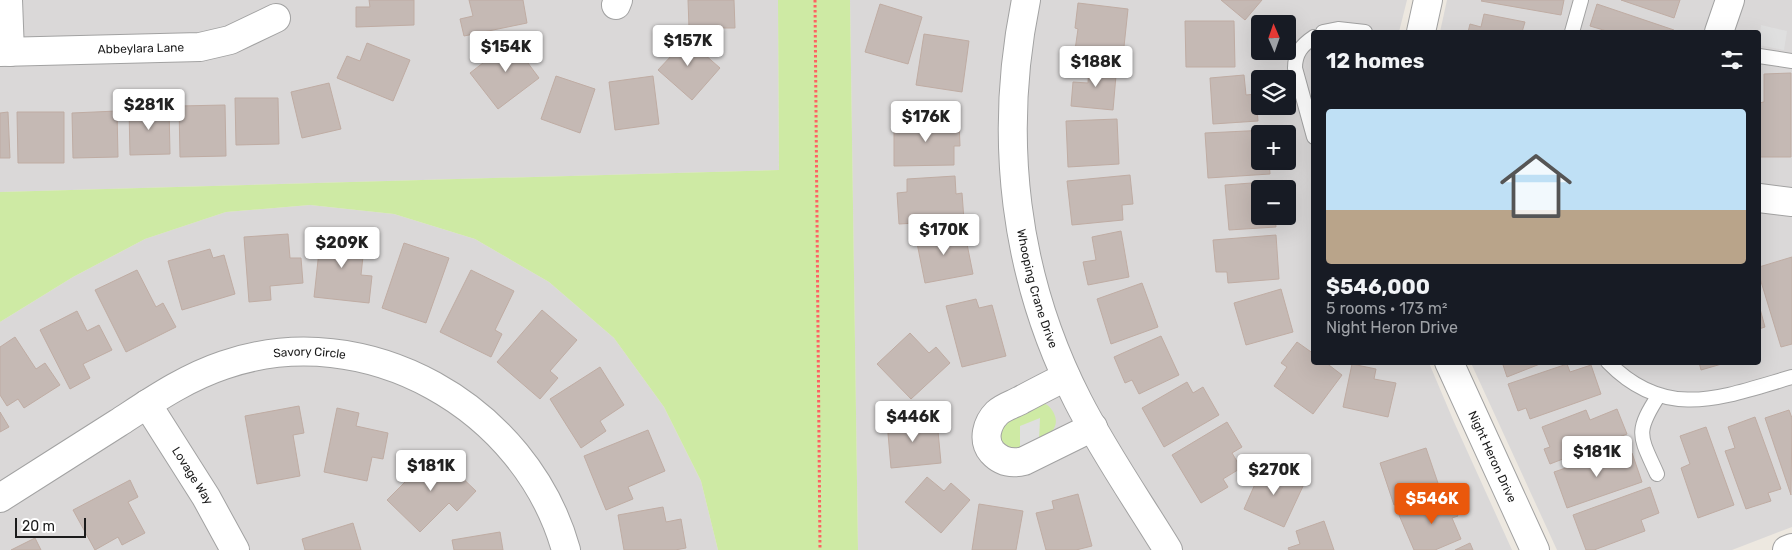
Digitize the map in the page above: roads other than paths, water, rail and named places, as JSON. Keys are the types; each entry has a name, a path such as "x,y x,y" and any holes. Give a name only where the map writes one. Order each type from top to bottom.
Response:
{"street":[{"path":"5,52 8,0"},
{"path":"1421,30 1428,0"},
{"path":"1720,30 1730,0"},
{"name":"Whooping Crane Drive","path":"1023,1 1014,82 1012,119 1013,162 1016,195 1035,296 1066,377 1093,427 1168,550"},
{"name":"Abbeylara Lane","path":"5,52 200,47 235,38 276,18"},
{"path":"1761,198 1792,202"},
{"name":"Savory Circle","path":"0,498 147,404 178,386 214,369 236,361 268,355 297,353 328,354 360,358 399,369 421,378 473,411 516,454 541,490 553,514 566,550"},
{"name":"Night Heron Drive","path":"1450,365 1535,550"},
{"path":"1066,377 999,411 988,426 987,441 990,450 1006,462 1024,461 1093,427"},
{"name":"Lovage Way","path":"147,404 206,497 235,550"},
{"path":"1787,550 1792,548"}],"lane":[{"path":"1573,30 1581,0"},
{"path":"1333,30 1353,30"},
{"path":"1311,40 1299,50 1295,57 1295,68 1311,126"},
{"path":"1761,56 1792,60"},
{"path":"1611,365 1633,384 1659,395 1688,401 1710,400 1792,378"},
{"path":"1657,474 1644,443 1642,429 1647,413 1659,395"}]}
